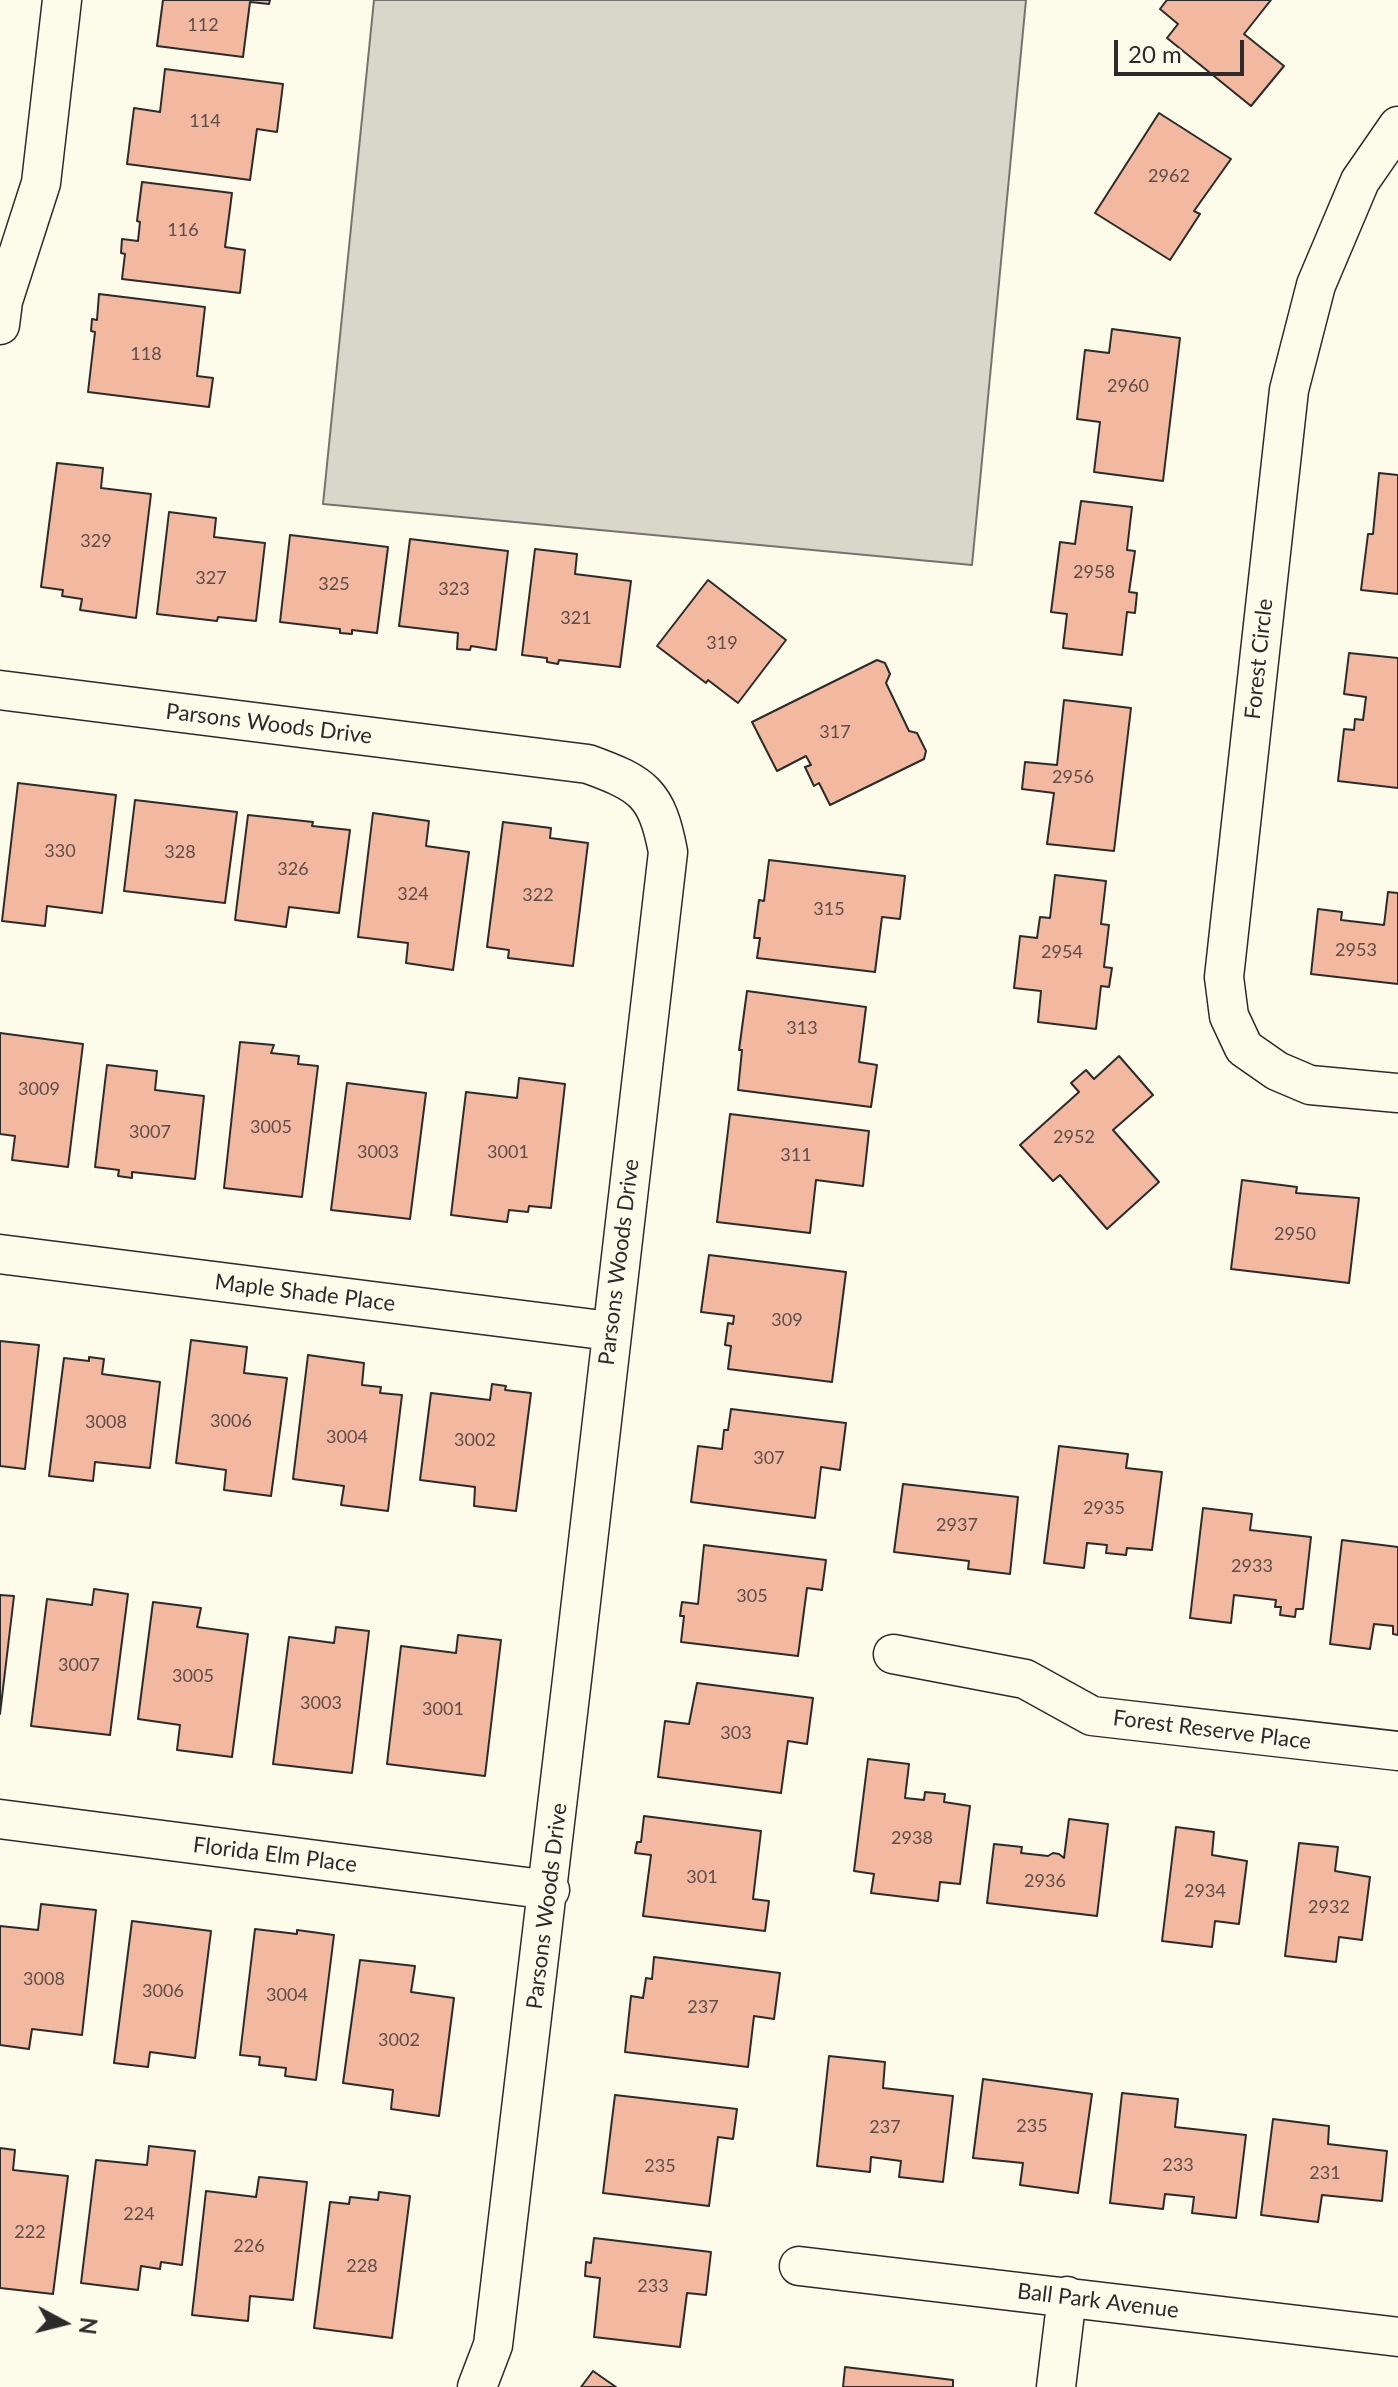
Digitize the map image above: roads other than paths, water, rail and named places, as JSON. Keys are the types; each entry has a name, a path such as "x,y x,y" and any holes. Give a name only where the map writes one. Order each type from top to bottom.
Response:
{"street":[{"path":"0,325 3,301 41,183 62,0"},
{"name":"Forest Circle","path":"1398,126 1360,181 1316,285 1289,390 1224,977 1229,1016 1244,1048 1277,1071 1310,1085 1398,1093"},
{"name":"Parsons Woods Drive","path":"0,690 588,764 618,775 644,792 661,817 668,852 610,1331 550,1890 493,2345 477,2387"},
{"name":"Maple Shade Place","path":"0,1254 610,1331"},
{"name":"Forest Reserve Place","path":"893,1654 1025,1679 1092,1716 1398,1751"},
{"name":"Florida Elm Place","path":"0,1819 550,1890"},
{"name":"Ball Park Avenue","path":"799,2266 1398,2337"},
{"path":"1056,2387 1067,2296"}]}
